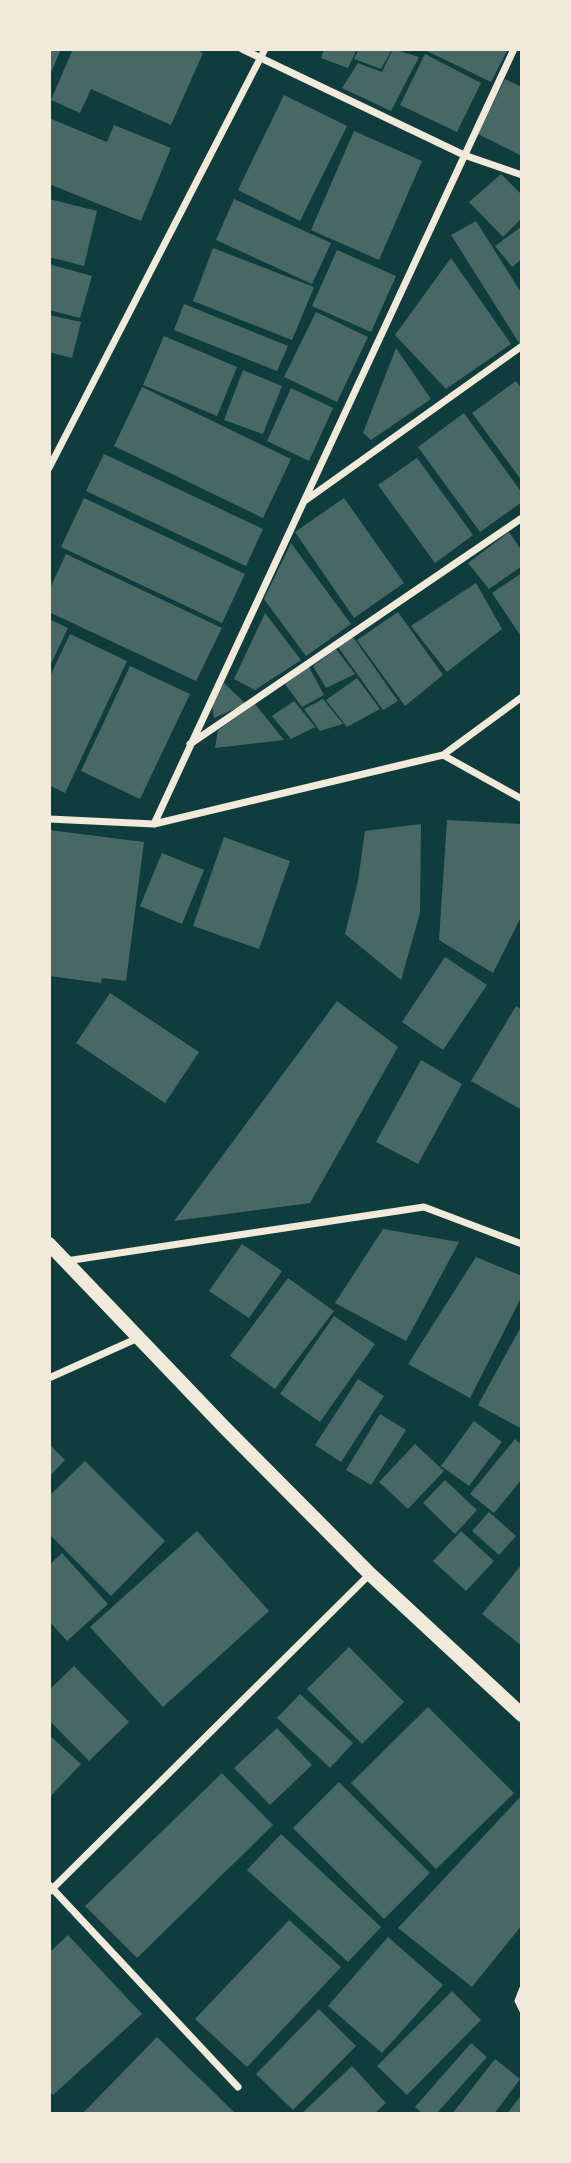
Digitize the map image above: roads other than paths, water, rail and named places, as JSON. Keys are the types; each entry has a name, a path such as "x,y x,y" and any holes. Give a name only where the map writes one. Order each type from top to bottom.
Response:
{"main road":[{"path":"49,1244 225,1428 370,1574 522,1715"}],"street":[{"path":"242,49 464,155 522,175"},
{"path":"49,466 265,49"},
{"path":"154,824 514,49"},
{"path":"305,501 522,346"},
{"path":"190,744 522,518"},
{"path":"49,820 154,824 443,755 522,697"},
{"path":"443,755 522,799"},
{"path":"65,1261 424,1207 522,1244"},
{"path":"49,1378 139,1338"},
{"path":"238,2087 50,1889 370,1574"}],"lane":[{"path":"522,1989 517,2001 522,2011"}]}
